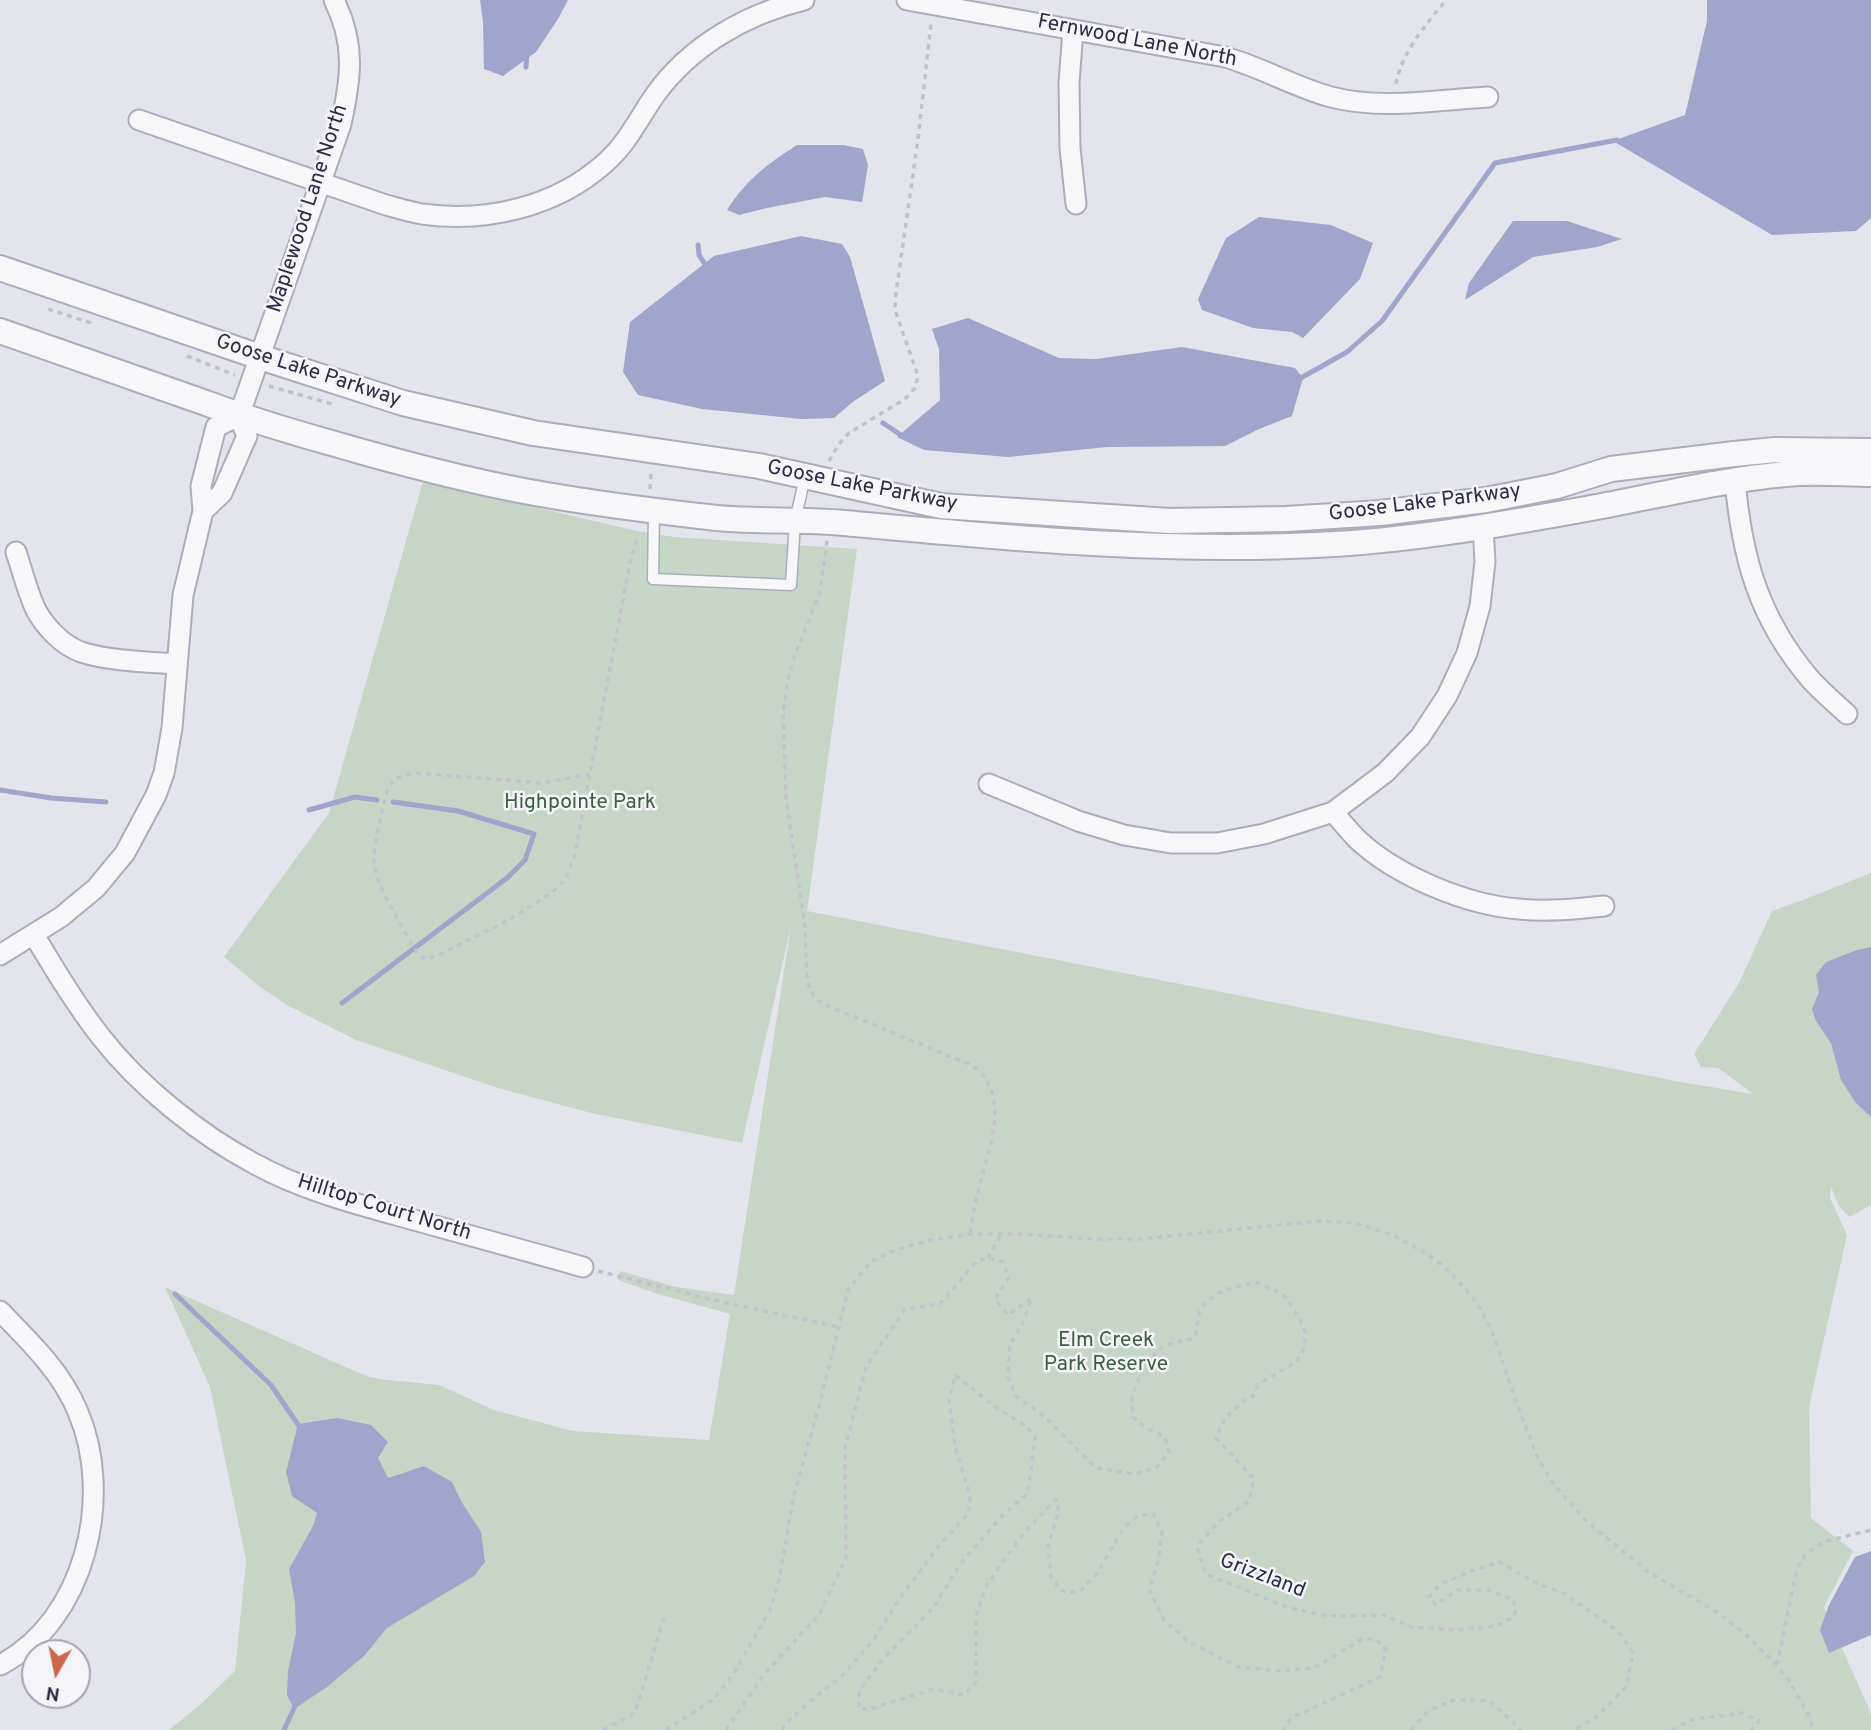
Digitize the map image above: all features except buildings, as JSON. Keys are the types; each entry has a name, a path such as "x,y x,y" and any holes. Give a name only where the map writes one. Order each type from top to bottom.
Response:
{"street":[{"name":"Maplewood Lane North","path":"239,416 341,124 349,88 350,54 344,19 334,0"},
{"name":"Fernwood Lane North","path":"907,0 1225,57 1247,63 1331,97 1363,102 1488,97"},
{"path":"139,120 386,205 421,214 471,217 507,212 546,199 579,183 606,162 626,141 673,72 701,48 734,26 793,1"},
{"path":"1073,30 1069,83 1070,148 1076,204"},
{"name":"Goose Lake Parkway","path":"0,268 403,403 533,433 759,466 941,506 1170,521 1286,519 1380,513 1486,500 1557,486 1611,469 1734,454 1775,450 1871,451"},
{"name":"Goose Lake Parkway","path":"0,331 239,416 395,461 524,491 722,518 838,523 992,538 1164,547 1336,544 1483,526 1589,509 1735,480 1790,473 1871,474"},
{"path":"0,955 61,917 96,888 125,853 146,814 164,772 172,728 183,595 204,511 201,486 216,427 239,416 247,436 222,493 204,511"},
{"path":"1735,480 1746,558 1760,602 1784,644 1812,682 1847,714"},
{"path":"989,783 1078,821 1124,835 1171,843 1229,841 1264,834 1333,812 1385,773 1420,737 1447,696 1467,653 1480,606 1485,562 1483,526"},
{"path":"16,552 36,609 47,626 61,640 80,651 102,656 177,664"},
{"path":"1333,812 1359,841 1395,866 1433,887 1474,901 1517,909 1560,910 1604,906"},
{"name":"Hilltop Court North","path":"34,935 67,989 102,1038 144,1083 190,1123 255,1165 298,1184 357,1204 583,1267"},
{"path":"0,1311 61,1377 78,1411 91,1447 94,1486 92,1525 83,1562 68,1595 31,1643 0,1665"}],"lane":[{"path":"654,510 653,579 791,585 795,521 805,477"}],"path":[{"path":"1394,102 1397,80 1405,59 1419,34 1447,0"},
{"path":"828,463 849,433 905,399 915,388 918,376 895,310 895,302 918,139 933,5"},
{"path":"827,542 820,592 792,663 783,713 786,798 805,928 807,981 815,998 823,1004 974,1067 986,1082 992,1095 994,1131 970,1234"},
{"path":"416,773 543,783 590,774 574,858 564,881 550,894 495,927 436,956 426,959 418,955 381,886 374,865 388,785 401,775 416,773"},
{"path":"666,1730 714,1699 736,1670 769,1610 779,1580 794,1495 848,1290 871,1261 898,1249 970,1234 1139,1239 1319,1221 1338,1221 1374,1228 1392,1235 1437,1261 1457,1279 1485,1317 1537,1456 1555,1485 1571,1505 1612,1544 1647,1572 1718,1613 1743,1632 1777,1665 1790,1682 1810,1718 1813,1730"},
{"path":"726,1730 765,1673 820,1614 846,1557 845,1448 866,1367 905,1309 940,1304 976,1261 988,1258 1001,1234"},
{"name":"Grizzland","path":"988,1258 1003,1262 1009,1277 995,1299 1008,1315 1031,1298 1023,1322 1010,1345 1008,1377 1016,1396 1045,1417 1096,1468 1135,1474 1156,1468 1169,1452 1165,1437 1143,1426 1133,1417 1132,1395 1145,1365 1161,1348 1192,1339 1195,1336 1199,1313 1207,1301 1222,1291 1255,1282 1281,1293 1300,1320 1305,1332 1305,1344 1296,1362 1258,1385 1252,1396 1225,1418 1216,1438 1254,1479 1249,1501 1217,1523 1197,1547 1206,1574 1289,1608 1329,1616 1384,1615 1411,1627 1456,1630 1497,1626 1515,1616 1514,1600 1488,1590 1457,1590 1436,1605 1429,1597 1441,1584 1500,1562 1534,1583 1565,1594 1618,1631 1633,1653 1626,1686 1597,1717 1575,1730"},
{"path":"583,1267 691,1295 839,1327"},
{"path":"782,1730 785,1724 851,1666 874,1639 938,1547 969,1512 970,1496 955,1446 948,1399 955,1375 997,1408 1023,1424 1035,1436 1028,1493 1002,1516 961,1563 933,1608 882,1660 859,1691 859,1709 870,1709 933,1689 965,1695 976,1682 976,1618 984,1590 1025,1532 1056,1499 1059,1511 1048,1545 1051,1576 1060,1590 1069,1593 1081,1590 1096,1575 1123,1529 1138,1515 1154,1515 1162,1532 1158,1562 1149,1589 1164,1620 1189,1642 1238,1667 1280,1671 1314,1668 1362,1639 1376,1639 1386,1650 1380,1677 1291,1718 1284,1730"},
{"path":"1777,1665 1797,1568 1806,1554 1823,1542 1871,1530"},
{"path":"603,1730 632,1715 638,1704 665,1614"},
{"path":"1411,1730 1428,1712 1454,1700 1490,1701 1521,1730"},
{"path":"1672,1730 1694,1719 1743,1713 1759,1721 1751,1730"}],"green space":[{"name":"Elm Creek Park Reserve","path":"423,481 637,531 674,537 857,549 807,911 1753,1094 1718,1068 1701,1067 1694,1054 1739,983 1772,911 1871,873 1871,1205 1849,1217 1839,1206 1831,1187 1830,1198 1847,1235 1809,1407 1811,1518 1853,1551 1824,1607 1871,1714 1871,1730 169,1730 235,1671 246,1560 210,1387 165,1287 366,1376 439,1385 494,1410 573,1431 709,1440 730,1314 618,1280 620,1271 676,1287 734,1295 791,926 742,1143 591,1113 498,1088 356,1040 287,1005 224,957 329,813"}],"water":[{"path":"480,0 568,0 536,52 503,76 484,69"},
{"path":"1707,0 1871,0 1871,218 1856,231 1772,235 1613,141 1685,115 1707,21"},
{"path":"797,145 843,145 863,149 868,165 862,202 825,197 739,215 727,210 758,173"},
{"path":"1259,217 1331,225 1373,243 1360,279 1303,338 1292,332 1253,328 1202,310 1198,299 1226,238"},
{"path":"1513,221 1567,221 1622,239 1597,247 1533,257 1465,300 1469,283"},
{"path":"801,236 842,244 850,257 885,381 834,418 801,419 702,409 638,395 623,372 630,322 714,256"},
{"path":"968,318 1059,358 1096,359 1182,347 1295,368 1303,378 1292,416 1225,446 1107,447 1008,457 924,450 897,437 940,400 939,349 932,329"},
{"path":"1871,947 1871,1117 1855,1102 1841,1080 1831,1043 1816,1021 1812,1009 1819,992 1816,975 1826,962"},
{"path":"337,1418 371,1425 388,1442 378,1458 388,1478 424,1466 452,1482 481,1532 485,1562 474,1576 387,1628 364,1656 327,1687 294,1709 287,1695 288,1671 296,1633 295,1603 289,1569 313,1526 317,1513 292,1496 286,1472 298,1424"},
{"path":"1871,1551 1871,1635 1829,1653 1820,1630 1829,1605 1855,1557"}],"waterway":[{"path":"526,67 527,52"},
{"path":"1299,379 1347,352 1382,321 1495,163 1617,140"},
{"path":"698,245 699,255 707,267"},
{"path":"883,423 904,437"},
{"path":"0,790 51,798 106,802"},
{"path":"309,810 355,797 377,800"},
{"path":"342,1003 507,878 525,860 534,834 458,811 393,802"},
{"path":"175,1294 271,1385 301,1429"},
{"path":"284,1730 296,1704"}],"park label":[{"name":"Highpointe Park","path":"580,804"}]}
